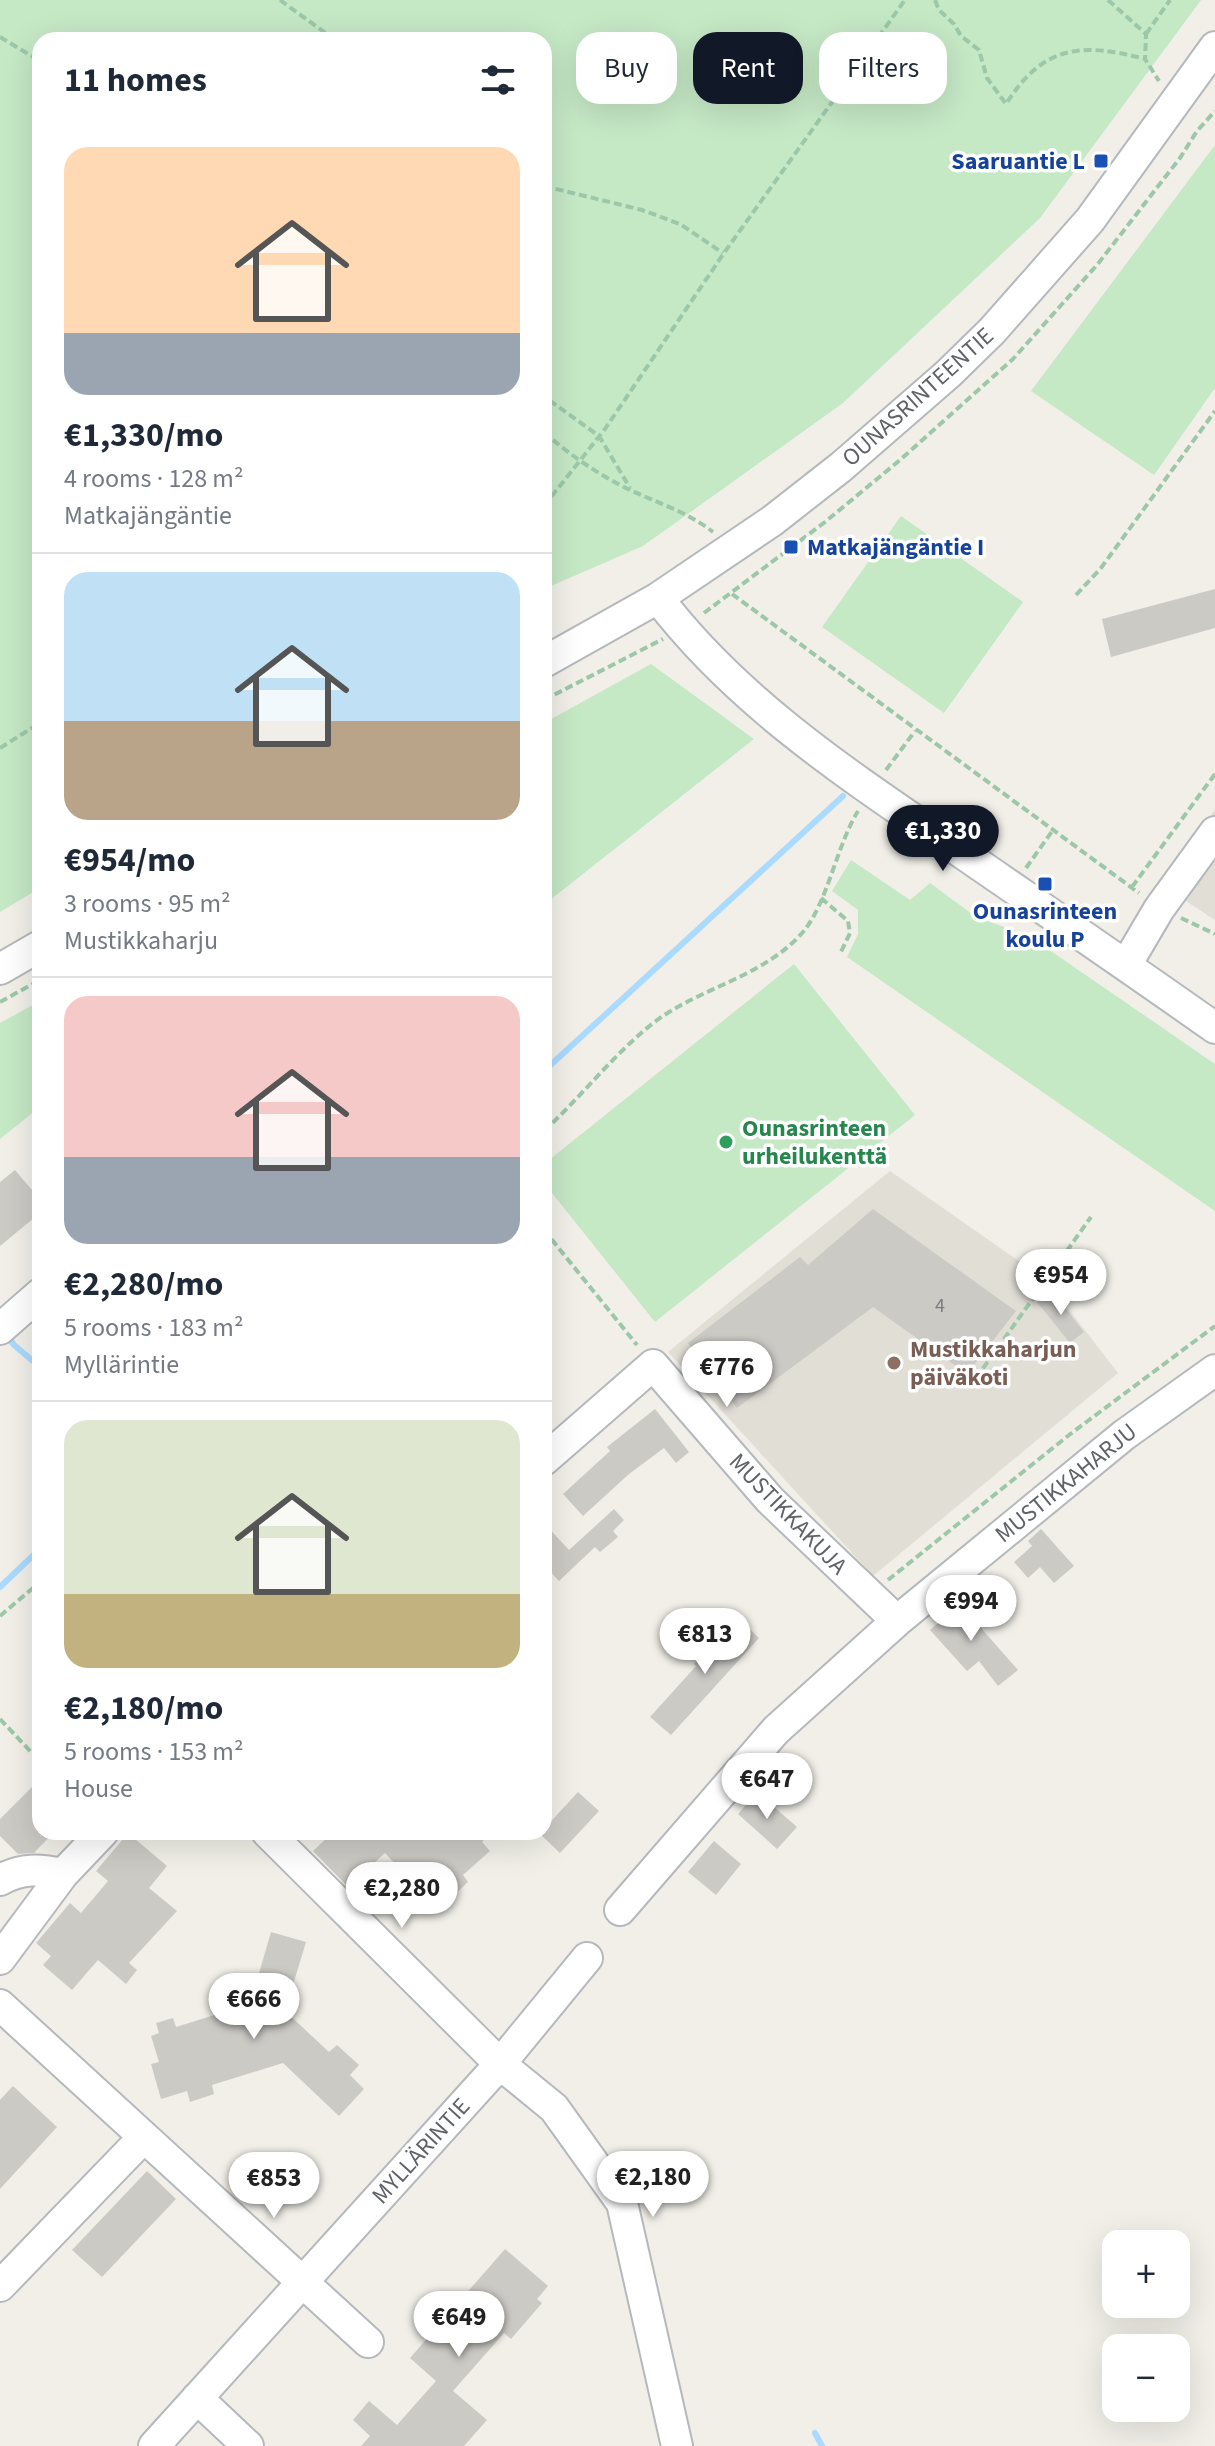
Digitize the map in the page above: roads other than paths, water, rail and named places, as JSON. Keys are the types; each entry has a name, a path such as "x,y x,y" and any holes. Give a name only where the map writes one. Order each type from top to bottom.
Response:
{"street":[{"name":"OUNASRINTEENTIE","path":"552,658 658,598 772,521 841,467 948,374 992,331 1090,220 1178,97 1212,58"},
{"path":"658,598 681,629 737,687 871,791 1215,1028"},
{"path":"1126,965 1159,909 1215,832"},
{"path":"0,969 32,951"},
{"path":"5,1325 32,1301"},
{"name":"MUSTIKKAKUJA","path":"552,1453 653,1365 770,1500 897,1621"},
{"name":"MUSTIKKAHARJU","path":"620,1910 776,1730 897,1621 1124,1435 1215,1370"},
{"path":"0,1959 63,1874 95,1840"},
{"path":"275,1840 500,2064 554,2108 622,2203 677,2446"},
{"path":"0,1880 17,1871 37,1869 63,1874"},
{"name":"MYLLÄRINTIE","path":"154,2446 500,2064 587,1958"},
{"path":"0,2005 368,2342"},
{"path":"0,2286 144,2137"},
{"path":"197,2398 248,2446"}],"waterway":[{"path":"552,1064 843,796"},
{"path":"6,1333 14,1345 32,1360"},
{"path":"0,1587 32,1557"},
{"path":"815,2433 822,2446"}],"place":[{"name":"Saaruantie L","path":"1101,161"},
{"name":"Matkajängäntie I","path":"791,547"},
{"name":"Ounasrinteen koulu P","path":"1045,884"},
{"name":"Ounasrinteen urheilukenttä","path":"726,1142"},
{"name":"Mustikkaharjun päiväkoti","path":"894,1363"}]}
